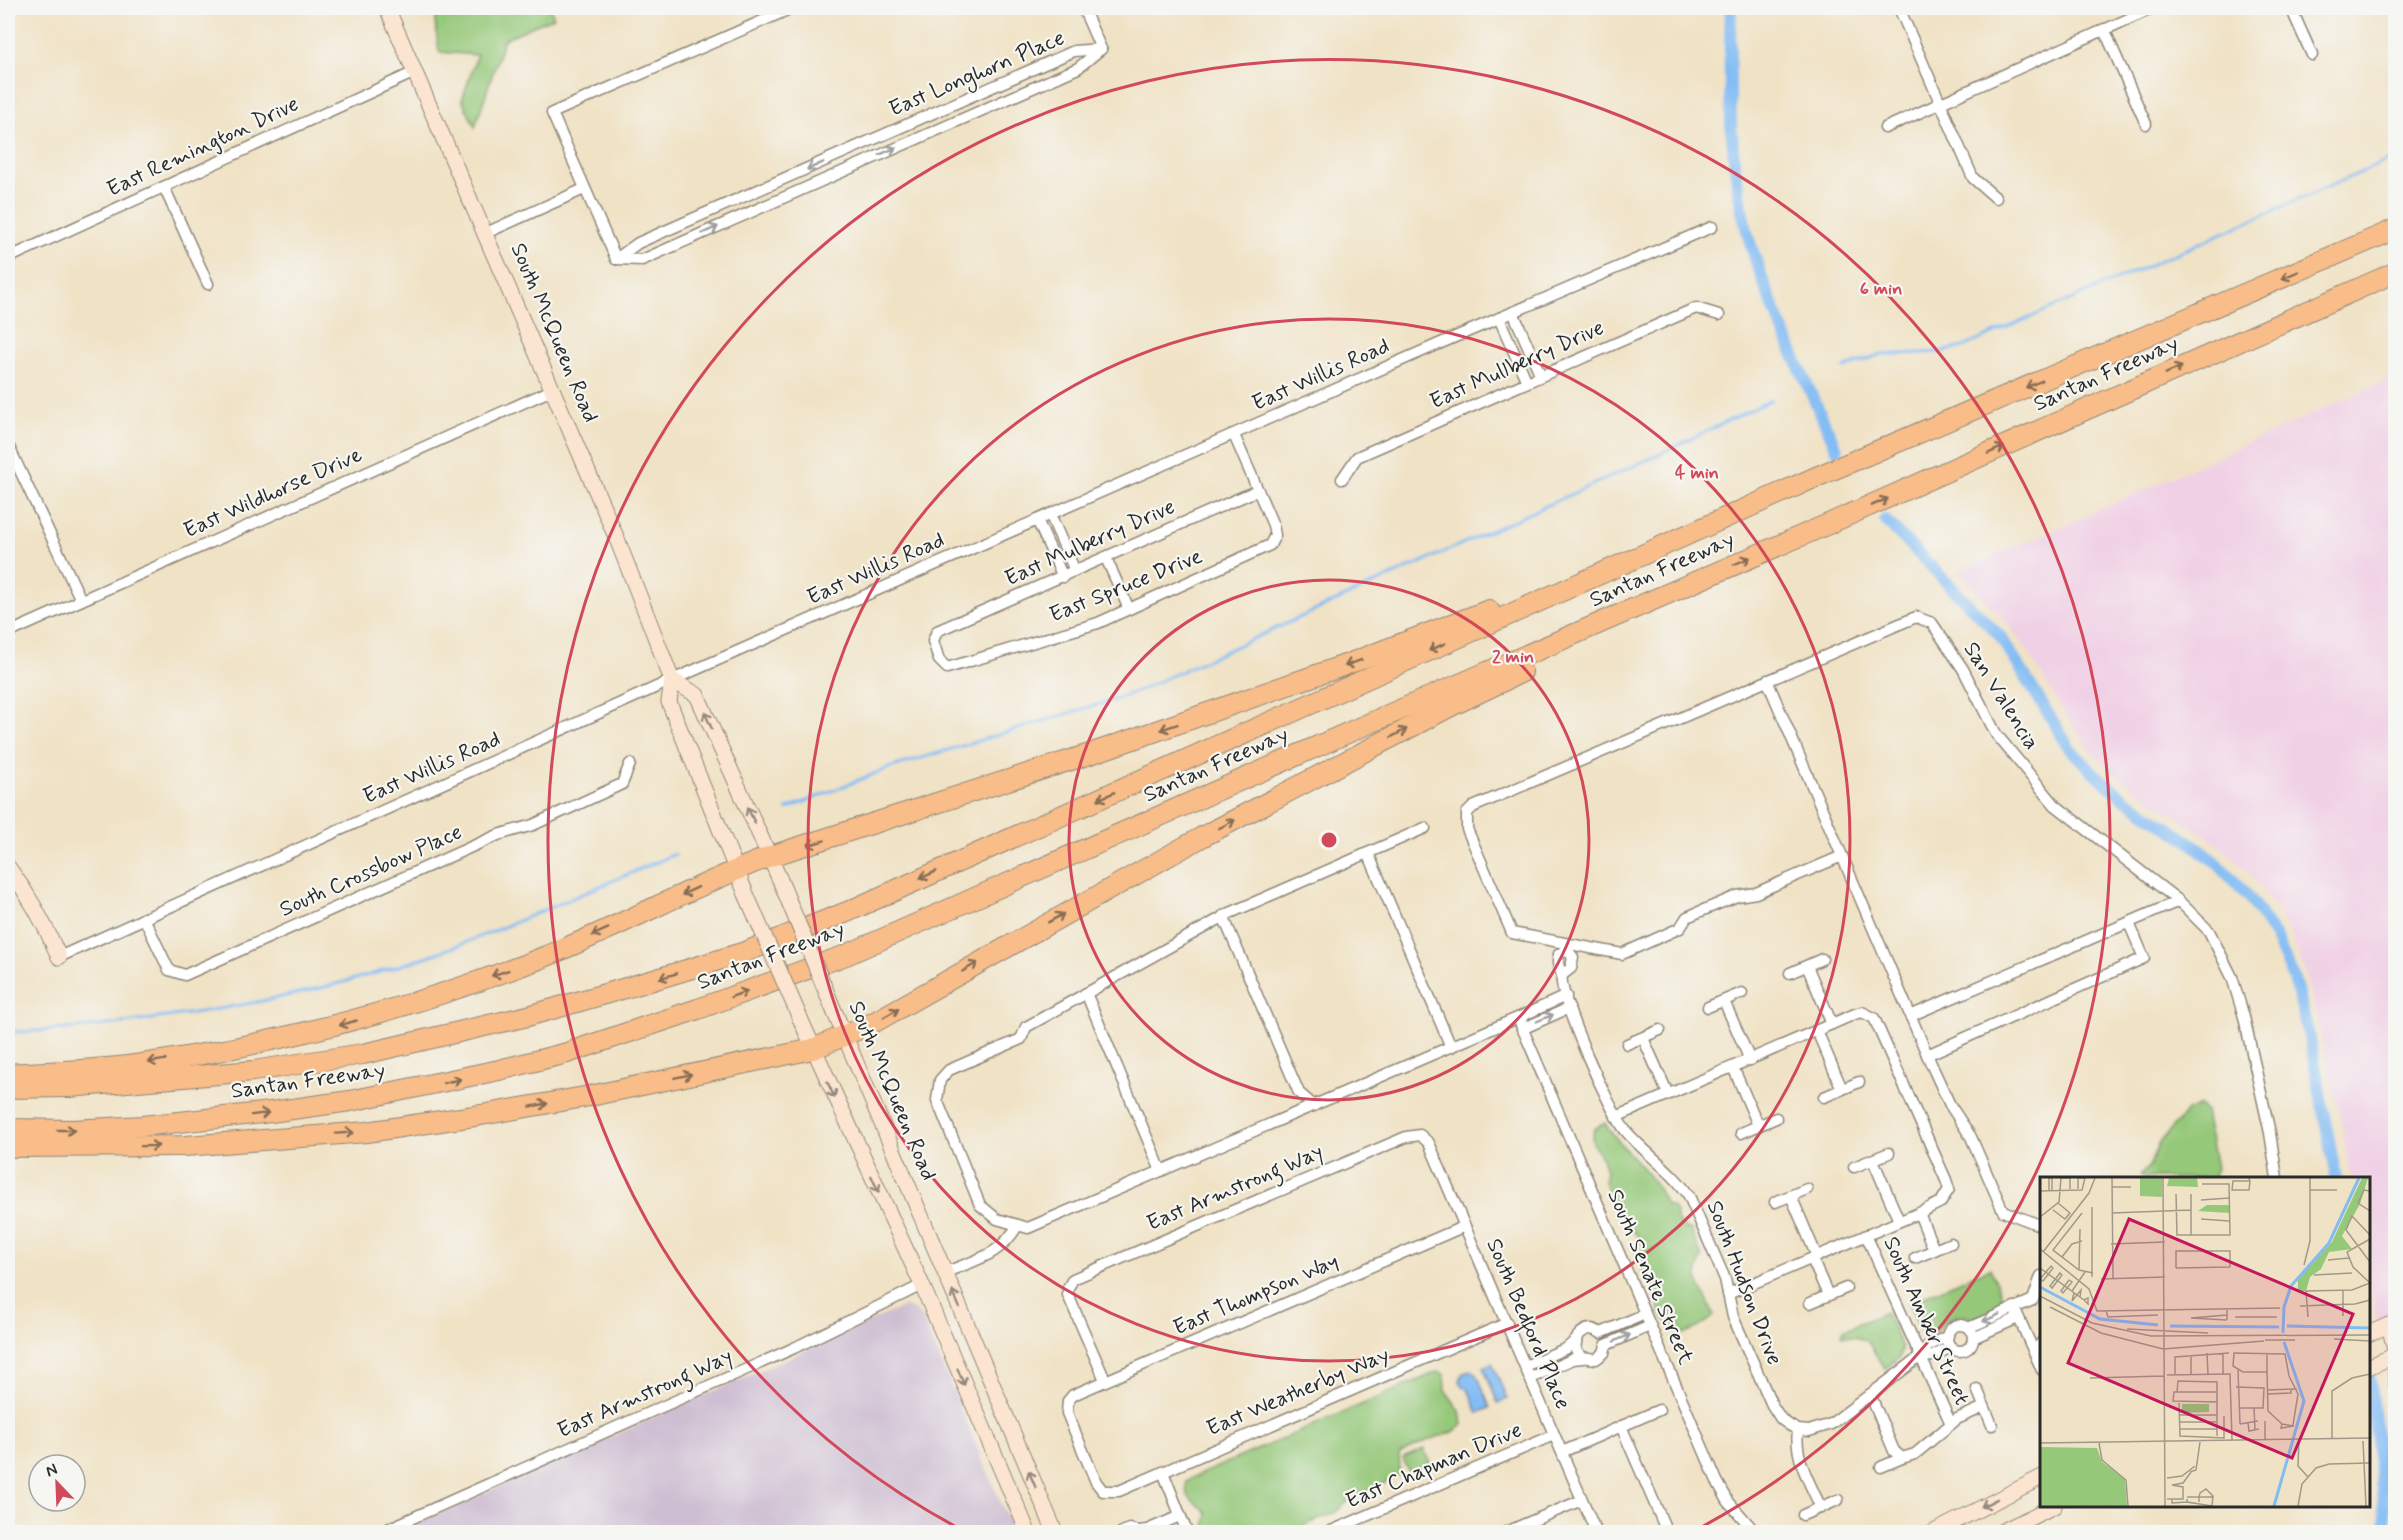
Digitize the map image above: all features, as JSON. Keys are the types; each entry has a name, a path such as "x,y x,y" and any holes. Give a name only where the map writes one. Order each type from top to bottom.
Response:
{"highway":[{"path":"2344,252 2396,214"},
{"name":"Santan Freeway","path":"8,1088 69,1087 221,1074 363,1054 528,1016 745,952 847,912 1816,477 2396,229"},
{"name":"Santan Freeway","path":"8,1129 96,1129 282,1111 421,1088 567,1053 698,1009 846,955 2396,272"},
{"path":"2322,304 2396,282"},
{"path":"8,1074 132,1065 246,1047 346,1024 526,964 771,856 979,791 1421,638 1816,477"},
{"path":"8,1148 185,1146 367,1132 590,1096 813,1049 871,1024 1212,831 1453,705 1610,631 1688,584"}],"main road":[{"name":"South McQueen Road","path":"387,8 554,389 629,568 672,680 669,702 735,870 813,1049 922,1285 1028,1533"},
{"name":"South McQueen Road","path":"672,680 698,695 771,856 1055,1533"},
{"path":"8,867 44,922 59,957"},
{"path":"922,1285 944,1273"},
{"path":"2383,1328 2387,1359 2396,1382"},
{"path":"1934,1533 2040,1478"},
{"path":"2001,1533 2052,1507"}],"street":[{"path":"616,259 552,113 792,8"},
{"path":"1083,8 1101,49"},
{"path":"1899,8 1973,178 1996,198"},
{"path":"1885,128 2153,8"},
{"path":"2291,8 2312,55"},
{"path":"2104,29 2146,124"},
{"name":"East Longhorn Place","path":"616,259 638,243 1074,51 1101,49"},
{"name":"East Longhorn Place","path":"616,259 642,260 1078,68 1101,49"},
{"path":"1041,66 1048,80"},
{"name":"East Remington Drive","path":"8,258 415,72"},
{"path":"952,105 959,120"},
{"path":"862,145 869,160"},
{"path":"768,186 775,201"},
{"path":"164,187 208,284"},
{"path":"486,233 585,189"},
{"path":"678,226 685,241"},
{"name":"East Willis Road","path":"59,957 672,680 1712,227"},
{"name":"East Mullberry Drive","path":"1342,479 1357,457 1527,382 1696,309 1719,315"},
{"path":"1513,312 1541,376"},
{"path":"1499,318 1527,382"},
{"path":"1515,355 1529,349"},
{"name":"East Wildhorse Drive","path":"8,633 554,389"},
{"path":"1234,435 1258,490"},
{"path":"8,445 81,600"},
{"name":"East Spruce Drive","path":"947,668 1098,622 1270,545 1275,534 1258,490"},
{"name":"East Mulberry Drive","path":"947,668 939,660 933,641 938,631 1258,490"},
{"path":"1050,514 1075,572"},
{"path":"1037,520 1062,577"},
{"path":"1106,558 1129,609"},
{"name":"San Valencia","path":"1842,856 1756,893 1737,896 1687,917 1680,928 1622,954 1568,947 1512,933 1467,829 1467,813 1473,807 1916,617 1932,623 1963,669 1996,734 2055,805 2179,901 2209,931 2232,976 2252,1052 2270,1133 2277,1177"},
{"path":"1767,680 1927,1055 1950,1105 1971,1137 2003,1211 2040,1225"},
{"name":"South Crossbow Place","path":"144,918 169,970 185,975 498,835 533,825 622,784 630,764"},
{"path":"1425,828 1223,916 1026,1027 1021,1039 949,1070 940,1080 937,1100 980,1205 997,1219 1028,1228 1522,1017 1566,996 1560,982 1562,975 1557,965 1559,954 1568,947"},
{"path":"1368,853 1451,1047"},
{"path":"1910,1016 2179,901"},
{"path":"1223,916 1299,1093 1314,1106"},
{"path":"1927,1055 2144,958 2129,923"},
{"path":"1790,973 1822,959"},
{"path":"1807,966 1832,1024"},
{"path":"1086,993 1161,1172"},
{"path":"1708,1007 1742,993"},
{"name":"South Hudson Drive","path":"1566,996 1616,1118 1631,1137 1681,1184 1689,1196 1725,1279 1733,1317 1772,1405 1781,1419 1798,1430"},
{"path":"1724,1001 1750,1060"},
{"path":"1522,1029 1569,1008"},
{"path":"1616,1118 1862,1012 1870,1014 1878,1024 1948,1189 1941,1202 1728,1294"},
{"name":"South Senate Street","path":"1522,1017 1522,1029 1717,1481 1728,1501 1755,1533"},
{"path":"1628,1044 1660,1030"},
{"path":"1817,1031 1842,1089"},
{"path":"1642,1038 1668,1094"},
{"path":"1733,1067 1758,1125"},
{"path":"1824,1096 1859,1082"},
{"path":"1741,1133 1776,1118"},
{"name":"East Armstrong Way","path":"1105,1380 1067,1291 1069,1285 1079,1276 1406,1137 1420,1135"},
{"name":"South Bedford Place","path":"1420,1135 1425,1136 1429,1143 1596,1533"},
{"path":"1854,1167 1889,1153"},
{"path":"1873,1160 1899,1221"},
{"path":"1775,1202 1807,1189"},
{"path":"1791,1196 1827,1295"},
{"path":"1919,1213 1934,1250"},
{"path":"944,1273 996,1252 1008,1241 1018,1225"},
{"name":"East Thompson Way","path":"1103,1491 1096,1482 1069,1417 1067,1404 1073,1395 1465,1227"},
{"name":"South Amber Street","path":"1866,1235 1951,1424"},
{"path":"1915,1257 1951,1243"},
{"name":"East Armstrong Way","path":"381,1533 794,1348 922,1285"},
{"path":"1810,1303 1846,1288"},
{"path":"1821,1508 1801,1463 1797,1440 1798,1430 1821,1429 1831,1424 1920,1357 1928,1346 1948,1336 1956,1326 1971,1333 2016,1313 2039,1294"},
{"path":"2016,1313 2040,1366"},
{"path":"1526,1366 1567,1348 1585,1330 1594,1329 1601,1333 1645,1314"},
{"name":"East Weatherby Way","path":"1103,1491 1119,1491 1507,1323"},
{"path":"1531,1378 1573,1359 1596,1359 1604,1353 1606,1345 1650,1326"},
{"path":"1948,1336 1951,1347 1959,1351 1967,1349 1971,1333"},
{"path":"1576,1340 1576,1350 1583,1358"},
{"path":"2034,1353 2040,1345"},
{"path":"1920,1357 1933,1356 1951,1347"},
{"name":"South Amber Street","path":"1977,1389 1992,1425"},
{"path":"1870,1394 1894,1451 1902,1458"},
{"name":"South Amber Street","path":"1881,1467 1915,1454 1951,1424 1984,1407"},
{"path":"1562,1452 1659,1410"},
{"path":"1621,1426 1667,1533"},
{"name":"East Chapman Drive","path":"1329,1533 1554,1435"},
{"path":"1163,1472 1184,1532"},
{"path":"1506,1533 1582,1500"},
{"path":"1803,1515 1838,1500"},
{"path":"1122,1533 1130,1529 1140,1532 1147,1530 1180,1516"}],"shaded area":[{"path":"2395,377 2395,1322 2378,1330 2370,1279 2370,1177 2351,1177 2340,1116 2306,976 2294,943 2276,909 2250,874 2219,845 2119,778 2092,753 2067,717 2025,647 2003,618 1957,571 2041,536"},
{"path":"903,1307 914,1310 922,1318 1013,1532 397,1532"}],"green space":[{"path":"437,8 550,8 554,17 504,39 475,127 462,100 477,55 439,52 435,22"},
{"path":"2200,1105 2205,1112 2216,1168 2212,1177 2140,1176 2150,1165 2158,1144 2187,1111"},
{"path":"1605,1123 1654,1183 1666,1205 1672,1207 1676,1212 1676,1219 1686,1229 1691,1230 1702,1257 1698,1274 1699,1281 1714,1316 1690,1332 1680,1335 1661,1315 1654,1284 1643,1272 1643,1247 1637,1235 1623,1221 1614,1206 1604,1181 1606,1172 1603,1160 1592,1140 1594,1129"},
{"path":"1990,1268 2006,1305 1976,1318 1952,1317 1933,1335 1924,1339 1908,1303"},
{"path":"1886,1312 1902,1347 1899,1358 1885,1369 1866,1341 1842,1336 1843,1330"},
{"path":"1439,1371 1445,1375 1446,1391 1460,1411 1462,1425 1453,1432 1430,1439 1399,1454 1399,1475 1353,1497 1336,1512 1289,1532 1204,1532 1207,1514 1189,1497 1186,1488 1187,1482 1194,1477"},
{"path":"1424,1449 1430,1464 1409,1473 1403,1458"}],"water":[{"path":"1492,1363 1507,1399 1498,1403 1483,1367"},
{"path":"1471,1370 1477,1374 1490,1408 1478,1413 1468,1389 1460,1381 1462,1374"}],"waterway":[{"path":"1731,8 1732,136 1735,168 1747,231 1774,309 1837,450"},
{"path":"1844,368 1879,355 1940,352 1963,347 2396,157"},
{"path":"787,809 889,768 1140,690 1647,460 1771,400"},
{"path":"1885,520 2000,636 2070,749 2125,799 2190,842 2218,864 2249,897 2276,938 2294,979 2310,1040 2336,1177"},
{"path":"8,1032 127,1023 202,1012 273,999 344,982 414,961 477,938 675,854"},
{"path":"2370,1385 2387,1532"}]}
